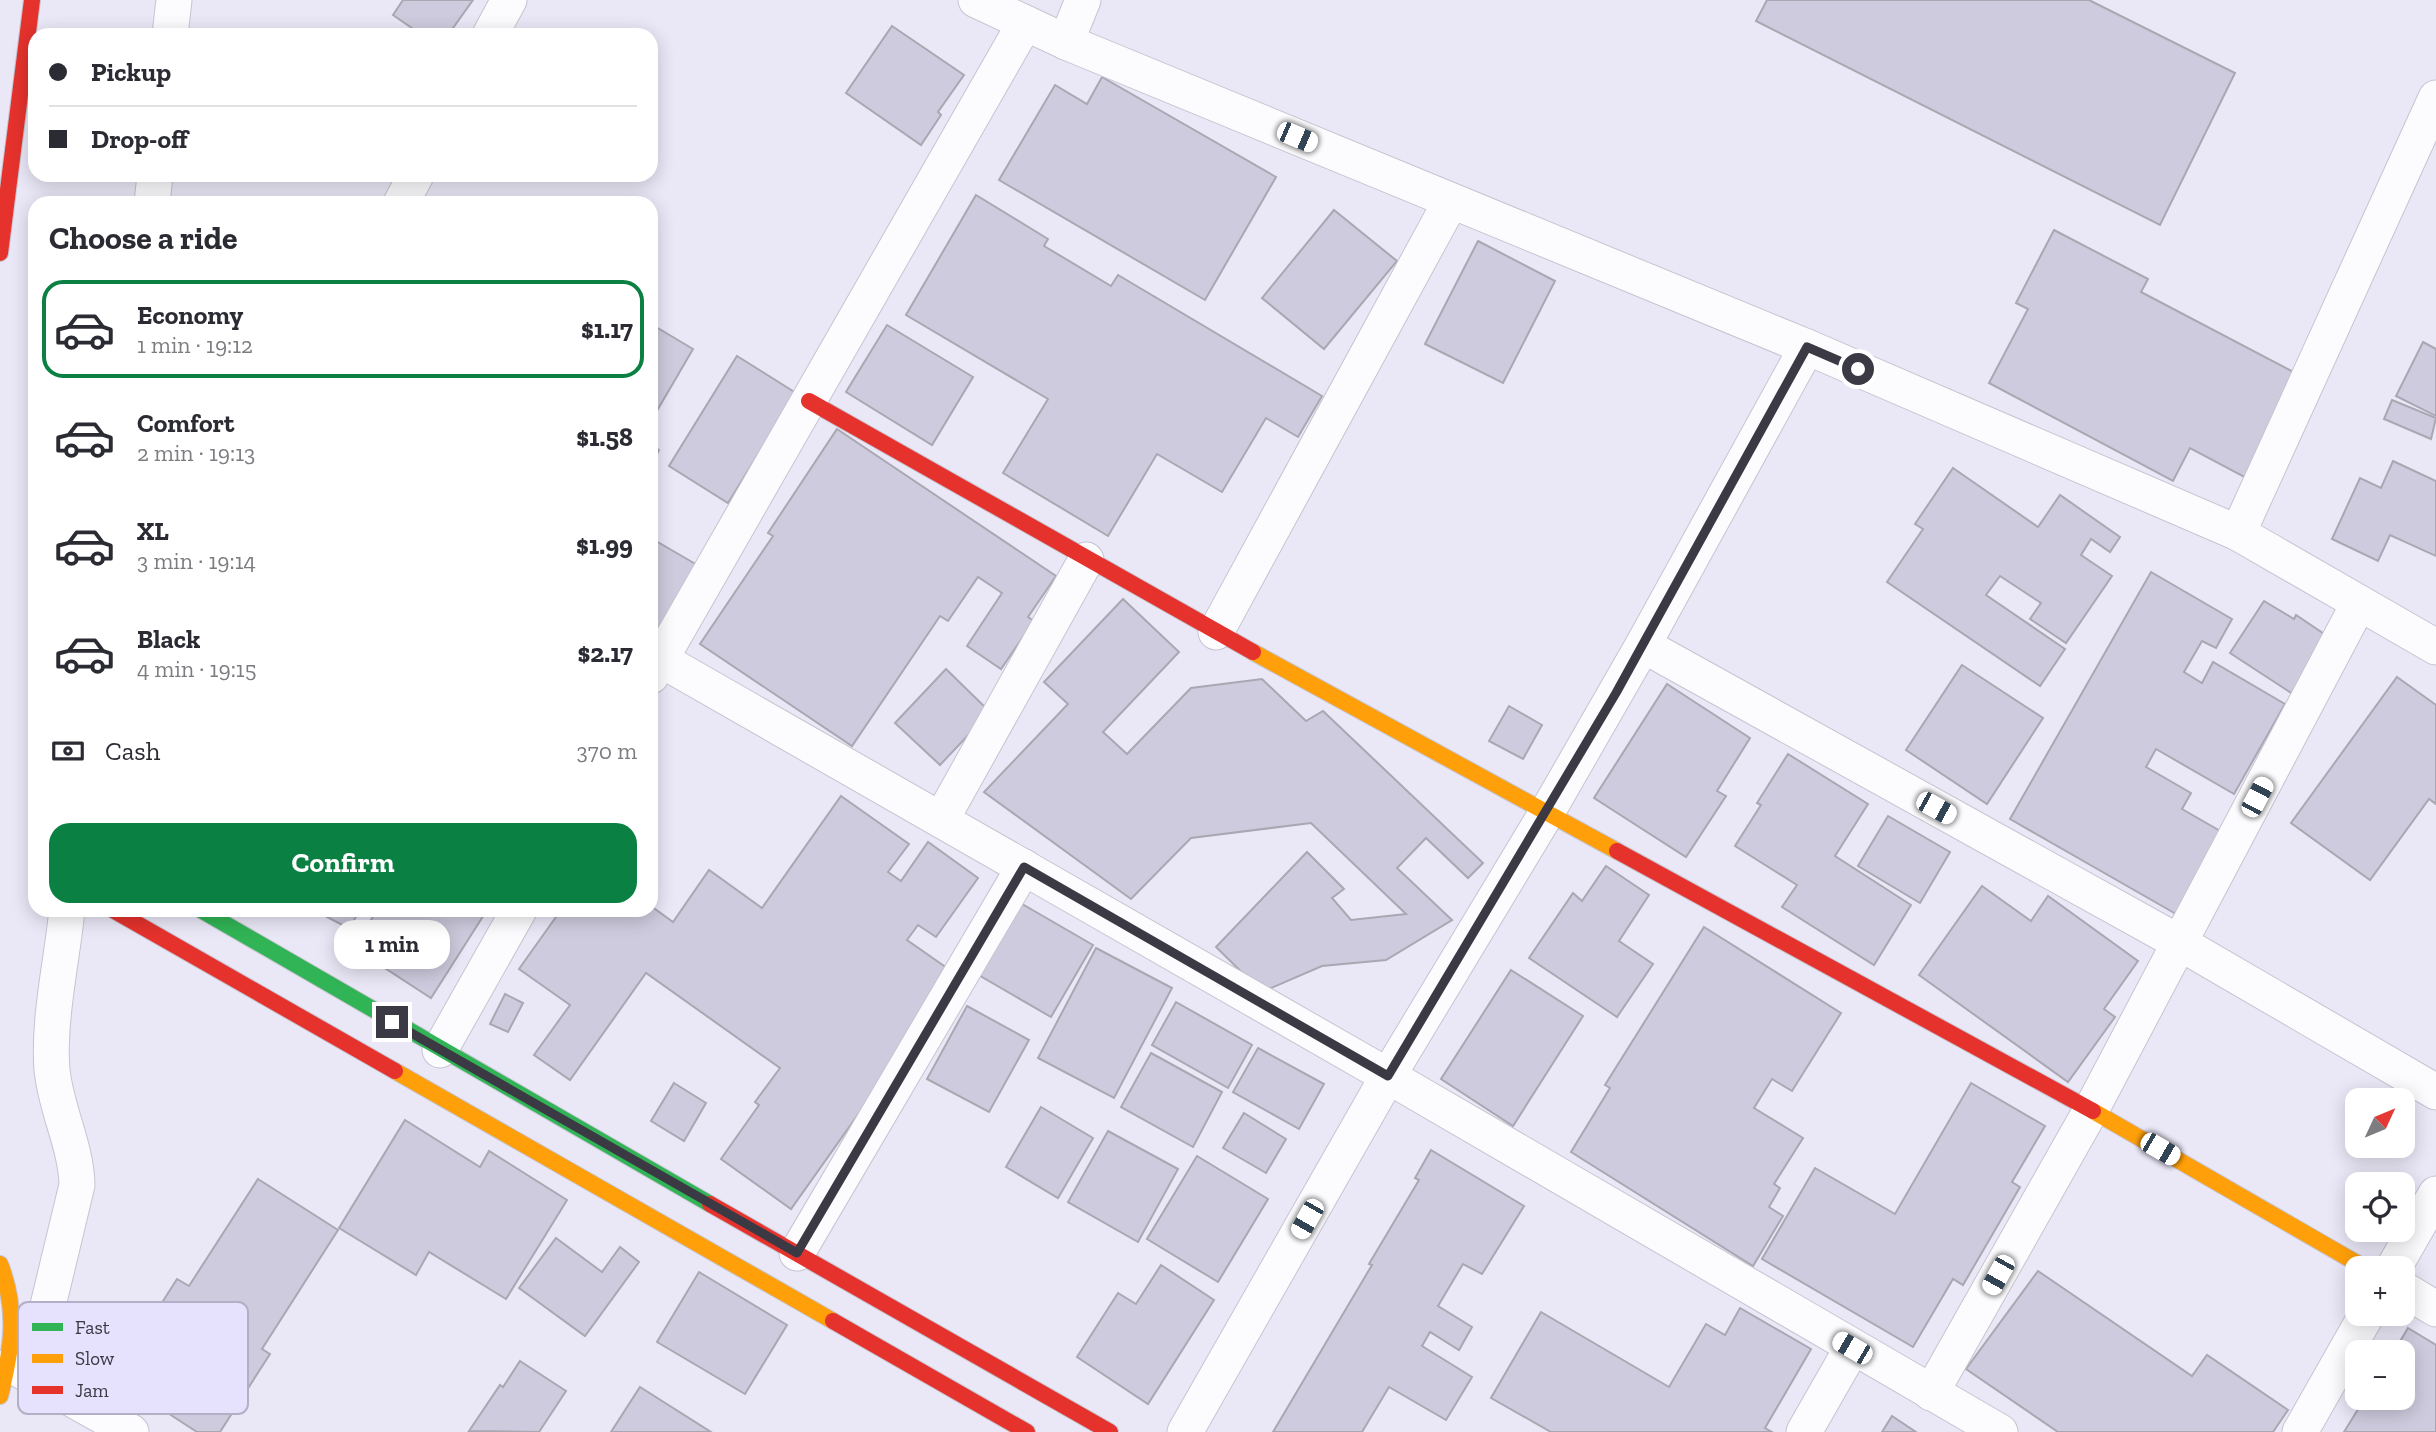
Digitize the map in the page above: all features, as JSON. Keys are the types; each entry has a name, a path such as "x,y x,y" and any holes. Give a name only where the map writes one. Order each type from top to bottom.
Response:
{"street":[{"path":"28,28 32,0"},
{"path":"171,28 174,0"},
{"path":"494,28 509,0"},
{"path":"976,0 1066,42 1807,347 2238,533 2436,647"},
{"path":"1066,42 1083,0"},
{"path":"658,656 810,401 1025,23"},
{"path":"0,253 28,32"},
{"path":"2238,533 2436,99"},
{"path":"1216,632 1451,201"},
{"path":"1185,1432 1388,1076 1546,814 1643,645 1807,347"},
{"path":"810,401 1216,632 2091,1110 2345,1256"},
{"path":"941,820 1086,559"},
{"path":"1931,1393 2091,1110 2360,603"},
{"path":"1643,645 2180,943 2436,1093"},
{"path":"658,665 1024,867 2000,1432"},
{"path":"797,1253 1024,867"},
{"path":"38,1302 77,1185 76,1164 57,1095 51,1052 66,917"},
{"path":"125,917 1027,1432"},
{"path":"213,917 440,1050 1110,1432"},
{"path":"440,1050 515,917"},
{"path":"2401,1256 2436,1195"},
{"path":"0,1264 10,1287 16,1316 13,1378"},
{"path":"2415,1296 2436,1309"},
{"path":"2300,1432 2360,1326"},
{"path":"1804,1432 1852,1348"},
{"path":"92,1414 131,1432"}],"building":[{"path":"403,0 473,0 453,28 412,28 393,15"},
{"path":"1767,0 2089,0 2235,73 2160,225 1756,21"},
{"path":"892,26 964,75 938,112 941,115 921,145 846,93"},
{"path":"1102,77 1276,177 1205,300 999,180 1055,85 1087,104"},
{"path":"976,195 1048,239 1044,246 1111,286 1118,275 1322,396 1298,437 1266,418 1222,492 1157,454 1108,536 1003,473 1048,399 906,315"},
{"path":"1334,210 1397,261 1324,349 1262,298"},
{"path":"2054,230 2148,279 2141,292 2303,377 2250,480 2190,448 2173,481 1989,383 2028,309 2016,303"},
{"path":"1478,241 1555,281 1503,383 1425,344"},
{"path":"887,325 973,377 932,445 846,392"},
{"path":"658,328 693,349 658,409"},
{"path":"2423,342 2436,349 2436,416 2396,396"},
{"path":"737,356 796,393 728,503 669,466"},
{"path":"2392,400 2436,418 2431,439 2384,419"},
{"path":"837,429 1056,576 1028,617 1034,621 1001,669 967,646 1002,593 978,577 948,621 940,616 852,746 700,644 773,536 768,533"},
{"path":"2393,461 2436,481 2436,556 2390,535 2378,561 2332,539 2360,478 2381,488"},
{"path":"1953,468 2038,527 2060,495 2120,537 2110,552 2091,539 2081,555 2112,576 2066,643 2030,619 2041,603 2000,576 1986,595 2065,649 2040,686 1887,582 1923,529 1915,524"},
{"path":"658,542 699,566 663,631 658,628"},
{"path":"2151,572 2232,619 2216,648 2202,641 2184,672 2202,683 2213,662 2285,704 2234,794 2156,749 2146,767 2191,793 2182,809 2222,832 2176,914 2010,819"},
{"path":"1123,599 1179,652 1103,732 1127,754 1191,688 1262,679 1306,721 1323,711 1483,863 1468,878 1426,838 1397,868 1452,920 1386,960 1322,966 1262,992 1216,947 1307,852 1344,889 1332,898 1351,920 1406,914 1311,823 1191,838 1131,899 984,792 1068,704 1044,682"},
{"path":"2264,601 2294,619 2296,615 2342,646 2305,702 2230,653"},
{"path":"1962,665 2043,718 1987,804 1906,750"},
{"path":"946,669 990,712 940,765 895,723"},
{"path":"2397,677 2436,705 2436,804 2429,799 2370,880 2291,823"},
{"path":"1667,684 1750,738 1717,791 1726,796 1686,857 1594,798"},
{"path":"1509,706 1542,725 1523,759 1489,741"},
{"path":"1788,754 1868,804 1835,856 1911,905 1874,965 1782,907 1797,885 1735,846 1761,805 1757,803"},
{"path":"841,796 909,844 888,872 901,881 928,842 978,878 936,937 918,925 907,940 957,975 791,1209 721,1159 759,1105 755,1102 780,1068 646,973 570,1080 534,1055 570,1005 519,969 556,917 658,917 658,911 673,922 709,870 762,908"},
{"path":"1888,816 1950,852 1920,903 1858,866"},
{"path":"1606,866 1649,895 1619,941 1653,964 1617,1017 1529,958 1573,893 1582,901"},
{"path":"1982,886 2031,921 2048,896 2138,961 2104,1009 2115,1017 2068,1082 1919,975"},
{"path":"1017,901 1093,945 1051,1017 975,973"},
{"path":"327,917 356,917 350,929"},
{"path":"373,917 483,917 431,998 354,948"},
{"path":"1704,927 1841,1013 1792,1091 1772,1079 1754,1108 1803,1138 1774,1184 1780,1188 1769,1207 1783,1216 1753,1266 1571,1152 1610,1088 1605,1085"},
{"path":"1096,948 1172,988 1114,1098 1038,1058"},
{"path":"1511,970 1583,1016 1513,1126 1441,1079"},
{"path":"505,994 523,1003 508,1032 490,1024"},
{"path":"1176,1002 1252,1045 1228,1088 1152,1045"},
{"path":"967,1006 1029,1040 989,1112 927,1079"},
{"path":"1258,1048 1324,1084 1299,1129 1233,1092"},
{"path":"1151,1053 1222,1092 1193,1147 1121,1107"},
{"path":"674,1083 706,1103 684,1141 651,1121"},
{"path":"1971,1083 2045,1126 2012,1182 2020,1187 1963,1285 1953,1279 1913,1347 1762,1259 1815,1168 1895,1214"},
{"path":"1041,1107 1093,1138 1058,1198 1006,1167"},
{"path":"1244,1113 1286,1139 1266,1173 1223,1148"},
{"path":"405,1120 480,1167 489,1151 567,1200 506,1299 429,1252 416,1275 339,1228"},
{"path":"1108,1131 1178,1169 1138,1242 1068,1202"},
{"path":"1431,1150 1524,1206 1482,1274 1463,1264 1438,1306 1472,1327 1459,1350 1430,1332 1422,1346 1472,1377 1446,1420 1389,1387 1362,1432 1273,1432 1372,1265 1369,1264 1419,1180 1415,1178"},
{"path":"1197,1156 1268,1199 1218,1282 1147,1239"},
{"path":"258,1179 338,1230 262,1349 270,1354 248,1388 248,1302 162,1302 177,1279 189,1286"},
{"path":"556,1238 602,1272 620,1247 639,1262 585,1336 519,1288"},
{"path":"1161,1265 1214,1300 1148,1404 1077,1357 1118,1293 1136,1304"},
{"path":"2038,1271 2192,1376 2207,1355 2288,1410 2273,1432 2058,1432 1966,1369"},
{"path":"699,1272 787,1325 745,1394 657,1342"},
{"path":"1740,1308 1811,1349 1765,1428 1772,1432 1551,1432 1491,1398 1541,1312 1669,1387 1706,1324 1725,1335"},
{"path":"2408,1328 2436,1345 2436,1432 2344,1432 2358,1410 2415,1410 2415,1340 2401,1340"},
{"path":"520,1361 566,1391 539,1432 469,1431 500,1385 503,1387"},
{"path":"640,1387 711,1432 611,1432"},
{"path":"169,1414 232,1414 220,1432 197,1432"},
{"path":"1892,1416 1916,1432 1882,1432"}],"traffic: fast":[{"path":"213,917 710,1204"}],"traffic: slow":[{"path":"1253,652 1617,851"},
{"path":"395,1071 833,1321"},
{"path":"2093,1111 2345,1256"},
{"path":"0,1264 6,1281 11,1314 8,1362 0,1396"}],"traffic: jam":[{"path":"28,28 32,0"},
{"path":"0,253 28,32"},
{"path":"809,401 1253,652"},
{"path":"1617,851 2093,1111"},
{"path":"125,917 395,1071"},
{"path":"710,1204 1110,1432"},
{"path":"833,1321 1027,1432"}],"route":[{"path":"392,1022 797,1253 1024,867 1388,1076 1616,693 1807,347 1858,369"}]}
